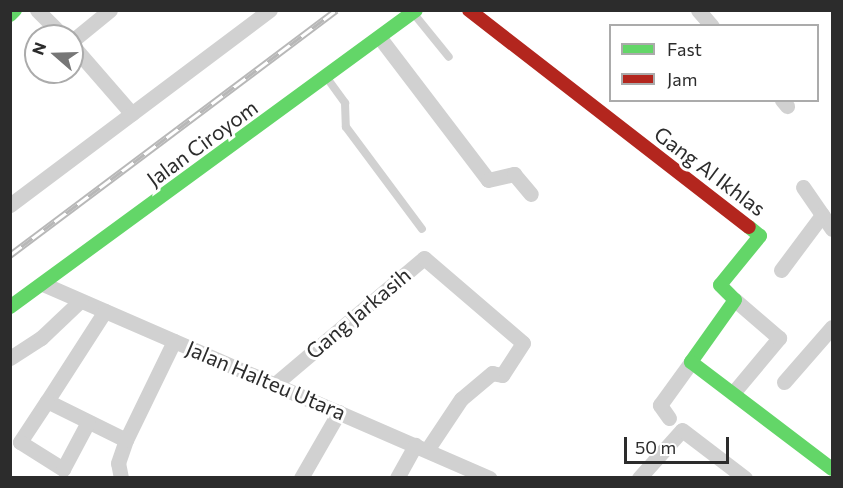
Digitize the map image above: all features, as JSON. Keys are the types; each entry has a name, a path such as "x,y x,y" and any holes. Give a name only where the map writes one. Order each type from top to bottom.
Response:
{"street":[{"path":"10,15 15,10"},
{"path":"37,10 51,24"},
{"path":"84,33 110,10"},
{"path":"10,206 270,10"},
{"name":"Gang Al Ikhlas","path":"469,10 560,85 757,233 758,242 720,285 735,300"},
{"path":"698,10 710,24"},
{"name":"Jalan Ciroyom","path":"10,307 327,78 415,11"},
{"path":"381,38 488,180 514,174 531,194"},
{"path":"84,57 132,114"},
{"path":"803,187 832,230"},
{"path":"781,270 822,215"},
{"name":"Gang Jarkasih","path":"275,384 424,258 523,343 502,375 492,373 461,399 421,447"},
{"name":"Jalan Halteu Utara","path":"42,284 490,477"},
{"path":"669,417 660,405 735,300 779,338 733,393"},
{"path":"10,358 41,338 80,301"},
{"path":"88,422 63,469 20,442 105,311"},
{"path":"784,382 832,327"},
{"path":"121,477 118,463 126,440 174,341"},
{"path":"691,362 832,470"},
{"path":"47,401 126,440"},
{"path":"301,477 339,411"},
{"path":"639,477 682,430 745,477"},
{"path":"397,477 421,447"}],"lane":[{"path":"415,11 449,57"},
{"path":"327,78 345,103 346,127 422,229"}],"railway":[{"path":"10,255 336,10"}],"traffic: fast":[{"path":"10,15 15,10"},
{"path":"10,307 416,10"},
{"path":"749,227 760,236 720,285 735,300 691,362 832,469"}],"traffic: jam":[{"path":"469,10 749,227"}]}
